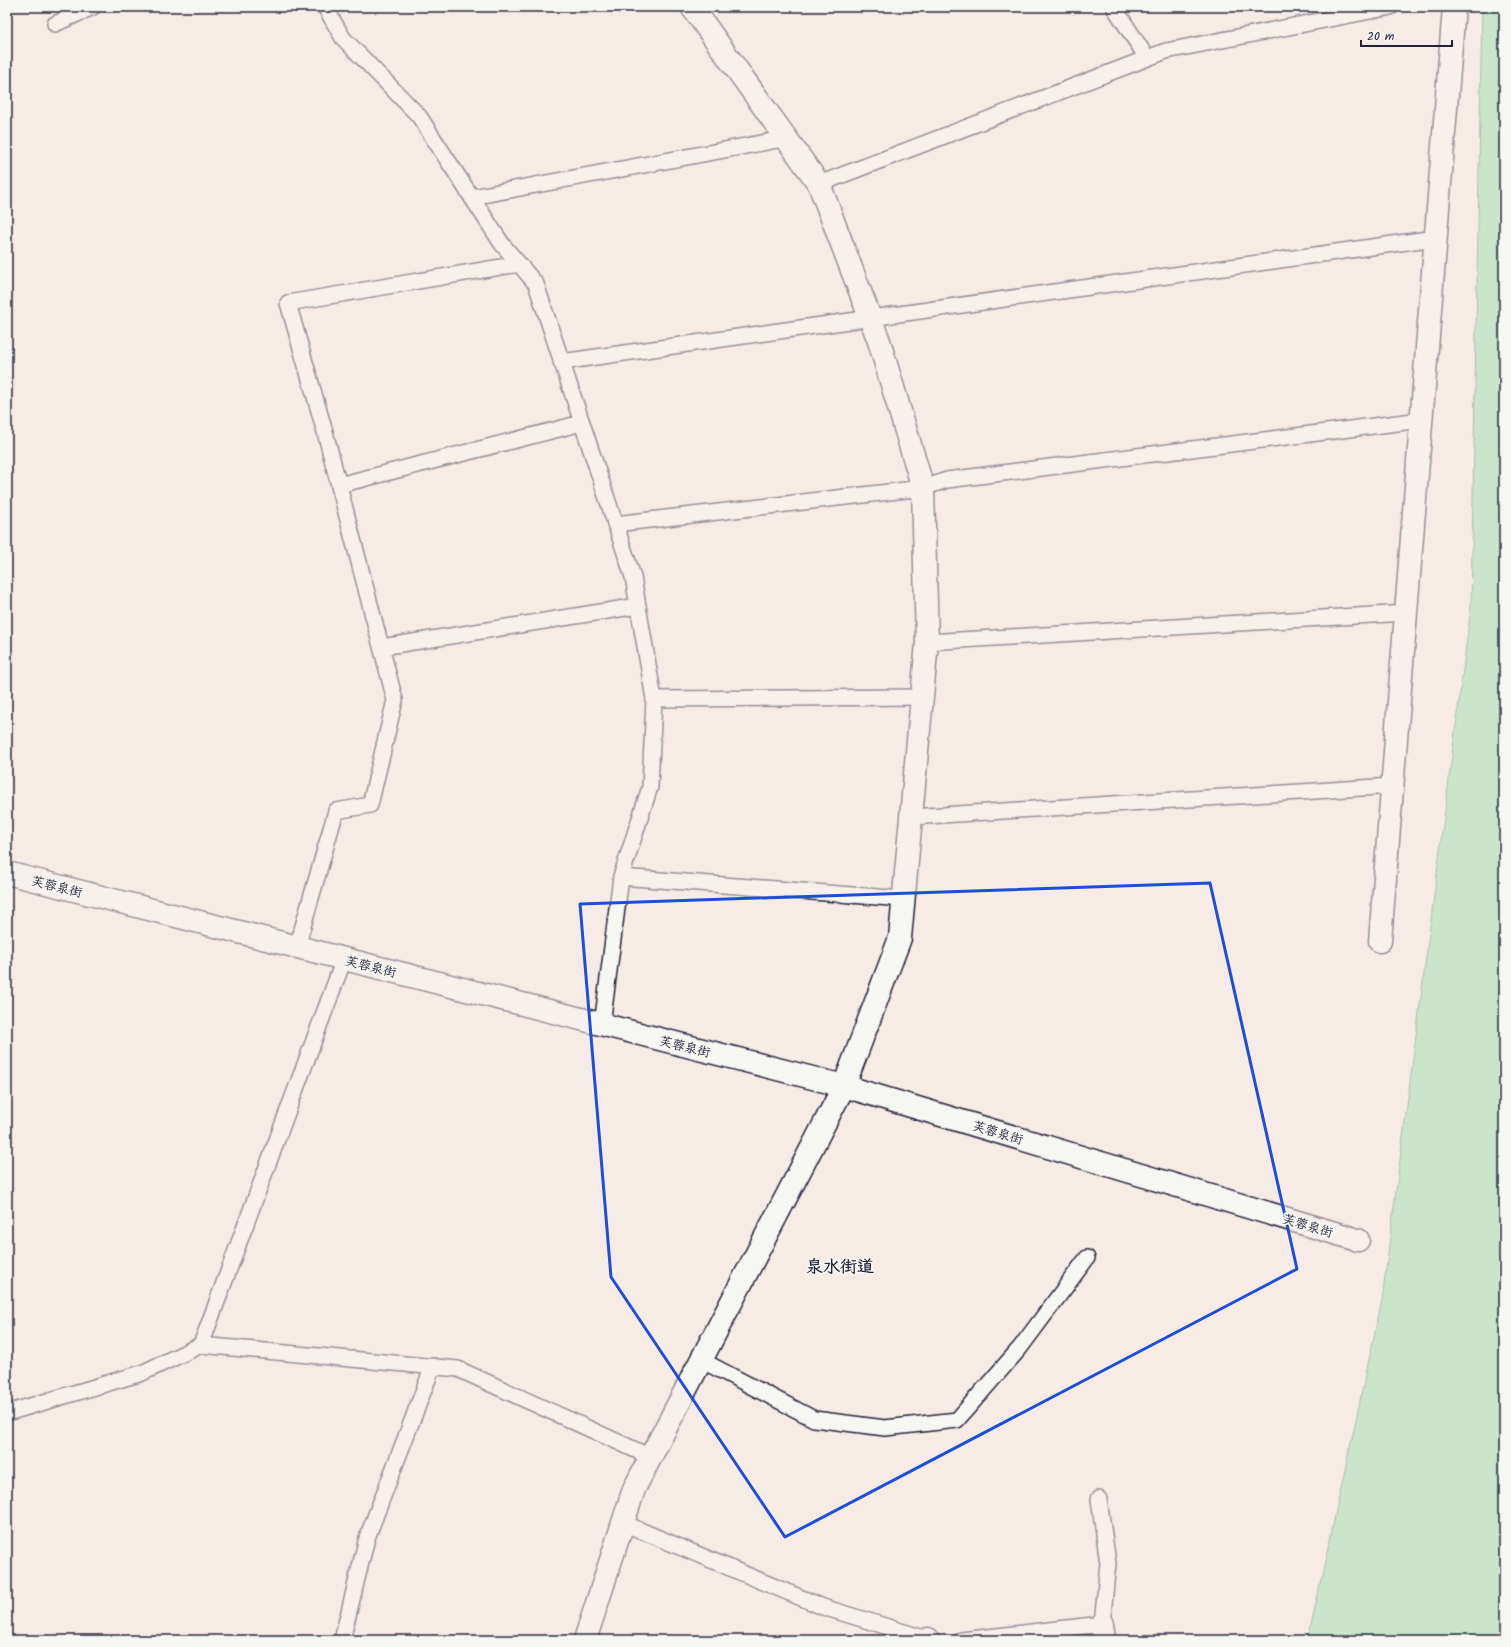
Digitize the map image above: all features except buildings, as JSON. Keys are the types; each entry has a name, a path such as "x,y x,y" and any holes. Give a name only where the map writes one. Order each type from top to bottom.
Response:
{"street":[{"path":"585,1640 634,1489 844,1086 900,938 927,642 923,488 879,341 819,184 788,138 692,7"},
{"path":"1380,941 1454,7"},
{"name":"芙蓉泉街","path":"7,873 844,1086 1358,1240"}],"lane":[{"path":"54,24 93,7"},
{"path":"325,7 343,38 419,116 502,244 536,284 633,577 654,699 650,787 620,877 602,1025"},
{"path":"1114,7 1147,58"},
{"path":"819,184 1166,51 1391,7"},
{"path":"472,196 788,138"},
{"path":"561,362 1435,238"},
{"path":"297,947 336,811 370,804 395,700 339,485 288,303 519,264"},
{"path":"615,524 923,488 948,480 1421,420"},
{"path":"339,485 582,424"},
{"path":"382,647 638,606"},
{"path":"927,642 1406,614"},
{"path":"654,699 922,697"},
{"path":"911,817 1392,786"},
{"path":"620,877 903,899"},
{"path":"201,1345 344,959"},
{"path":"701,1360 814,1419 885,1428 957,1420 1020,1348 1087,1258"},
{"path":"7,1414 142,1373 201,1345 458,1369 651,1457"},
{"path":"342,1640 368,1538 433,1366"},
{"path":"961,1640 1103,1632 1108,1563 1099,1499"},
{"path":"623,1523 823,1607 929,1640"}],"highlighted area":[{"path":"1210,883 1297,1269 785,1537 611,1277 580,904"}],"green space":[{"path":"1482,7 1504,7 1504,1640 1308,1640 1382,1300 1471,608"}],"district":[{"name":"泉水街道","path":"840,1266"}]}
